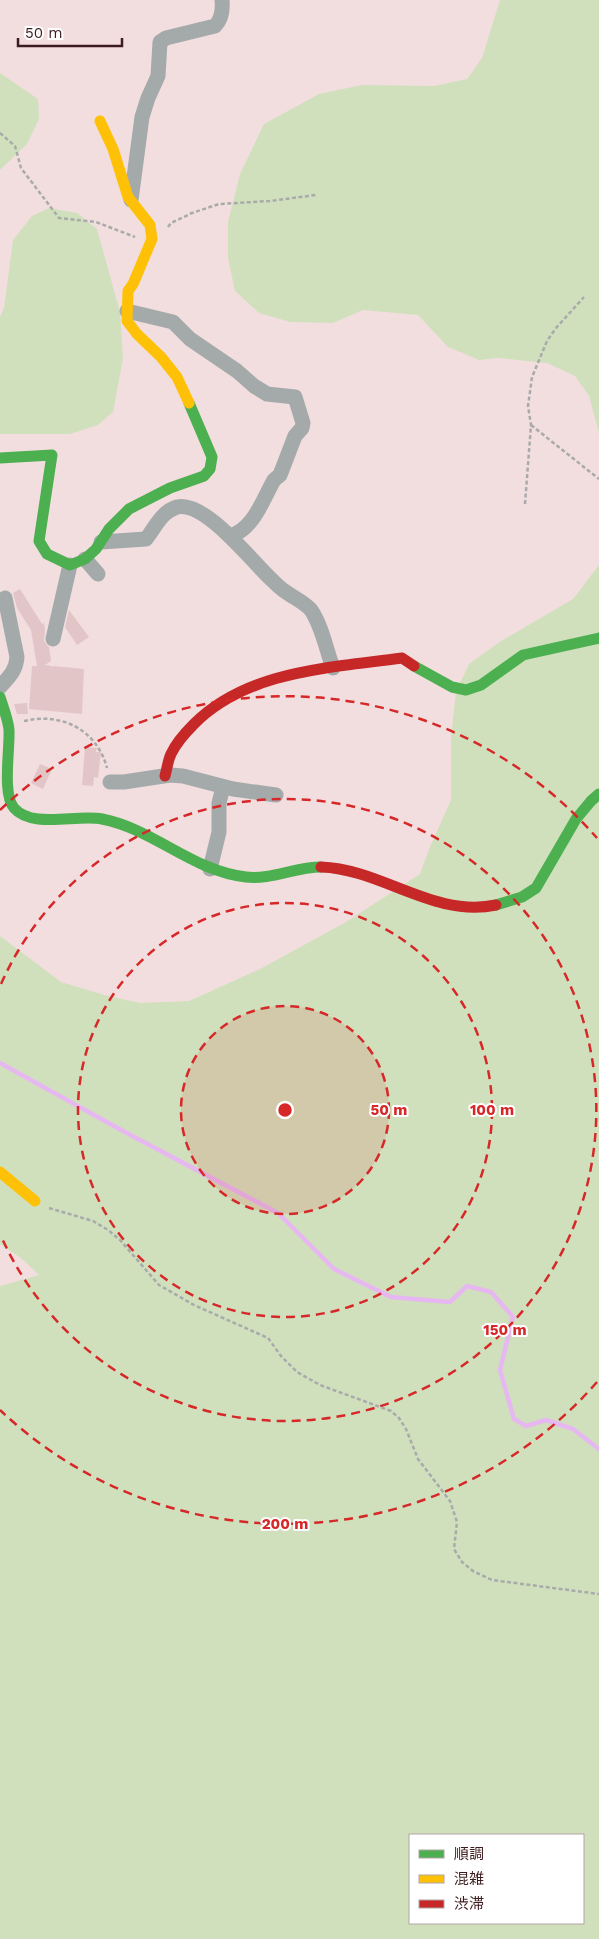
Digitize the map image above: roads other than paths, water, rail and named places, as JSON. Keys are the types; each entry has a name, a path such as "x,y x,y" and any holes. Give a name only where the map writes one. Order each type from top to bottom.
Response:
{"street":[{"path":"131,200 142,117 158,76 160,42 166,38 214,26 219,22 223,10 222,0"},
{"path":"0,458 52,455 39,541 41,551 51,559 70,565 85,559 101,542 108,529 129,509 170,488 204,476 208,473 212,464 212,457 206,440 177,377 161,357 126,321 128,291 133,284 152,238 150,225 131,200 100,121"},
{"path":"127,311 173,322 190,339 267,394 295,397 303,423 302,428 296,436 280,475 274,480 251,523 237,534 230,536"},
{"path":"101,542 146,539 158,520 177,507 201,512 230,536 258,568 285,592 306,605 312,612 333,668"},
{"path":"85,559 98,574"},
{"path":"53,639 70,565"},
{"path":"0,687 12,674 16,667 17,658 5,598"},
{"path":"165,776 171,754 185,733 200,718 229,696 270,680 307,671 402,658 452,687 466,690 480,685 490,676 524,656 599,638"},
{"path":"0,697 8,724 8,796 10,804 15,811 32,817 51,820 94,817 122,824 149,836 210,869 245,878 259,879 304,868 332,867 357,873 399,890 443,904 468,908 494,906 515,899 536,888 579,816 592,799 599,794"},
{"path":"110,782 183,776 223,787 276,794"},
{"path":"210,869 219,832 218,803 223,787"},
{"path":"0,1172 35,1201"}],"waterway":[{"path":"0,1063 278,1213 334,1269 391,1297 450,1302 467,1286 491,1292 513,1317 500,1370 514,1419 526,1426 546,1420 573,1429 599,1449"}]}
